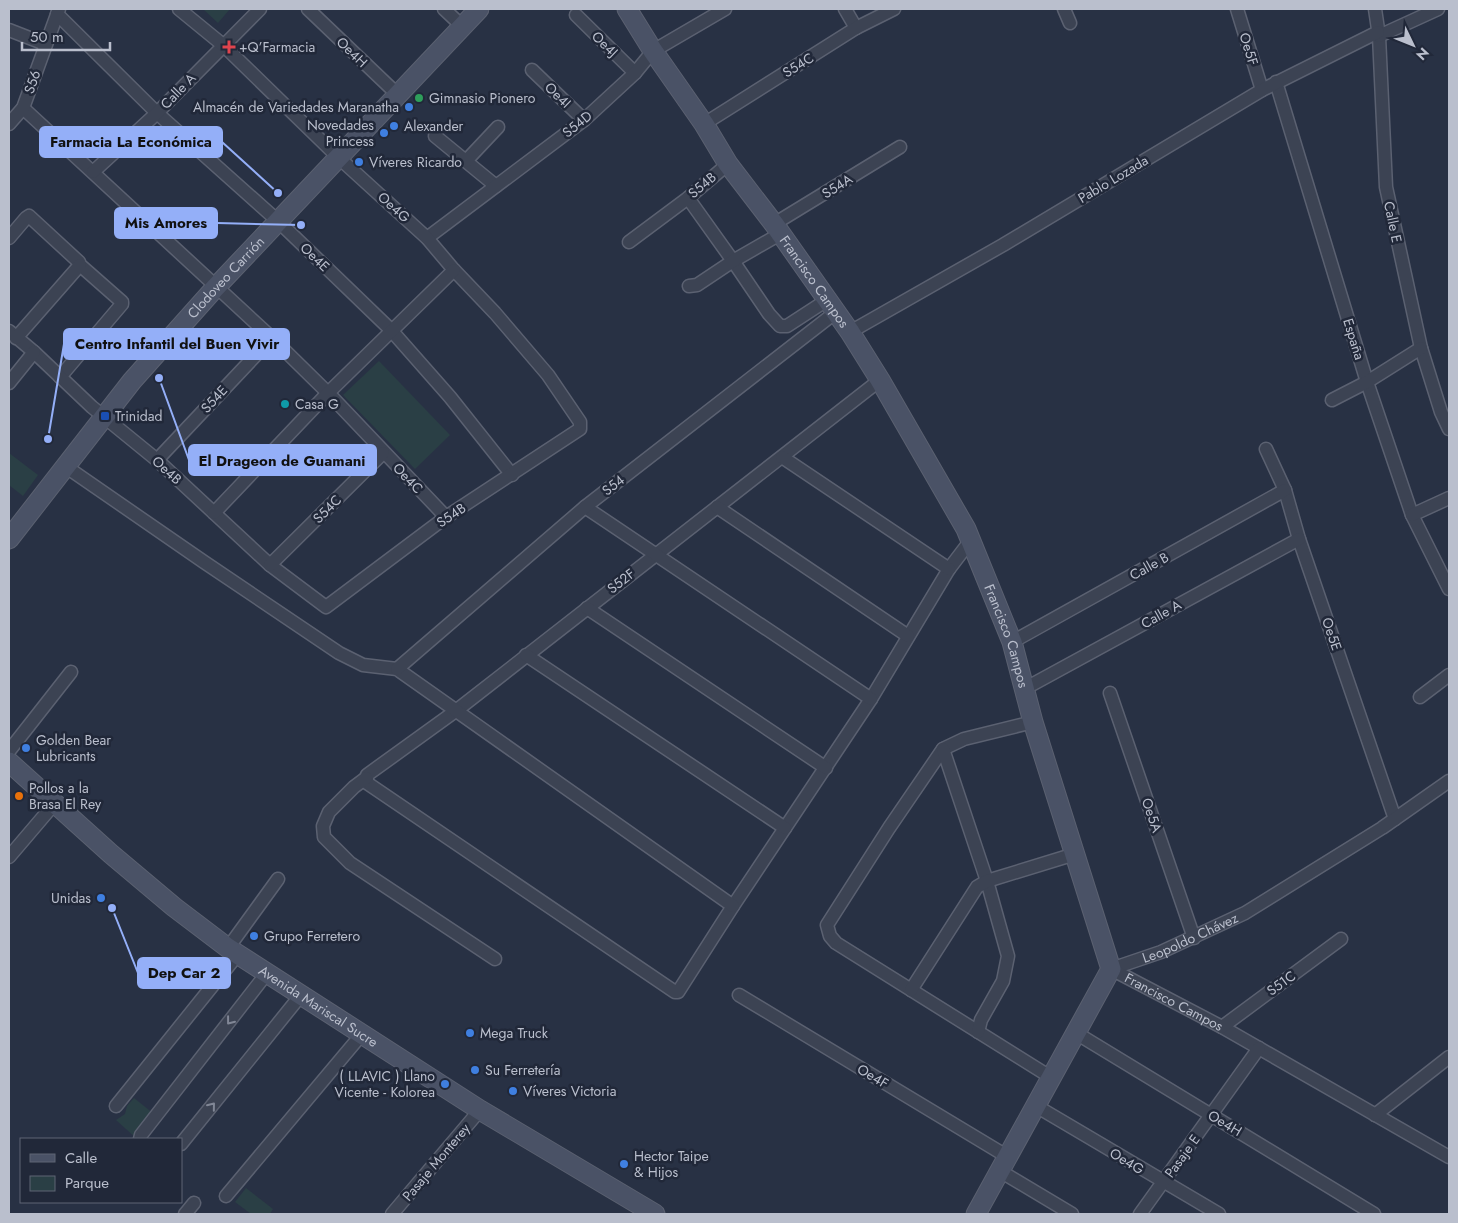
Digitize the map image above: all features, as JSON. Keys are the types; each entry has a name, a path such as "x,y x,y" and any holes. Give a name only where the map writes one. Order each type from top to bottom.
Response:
{"street":[{"name":"Oe4G","path":"179,9 223,45 338,157 427,238 548,375 580,422 580,429"},
{"name":"Calle A","path":"93,172 157,113 260,9"},
{"name":"Oe4H","path":"308,9 397,94"},
{"path":"444,9 462,26"},
{"name":"Clodoveo Carrión","path":"9,539 132,381 215,288 479,9"},
{"name":"Francisco Campos","path":"627,9 653,51 704,124 728,164 850,332 880,380 971,540 1012,642 1033,722 1111,969 1222,1027 1449,1157"},
{"name":"S54D","path":"427,238 584,120 635,73 653,51 725,9"},
{"path":"845,9 856,28"},
{"name":"S54C","path":"704,124 856,28 894,9"},
{"path":"1064,9 1070,23"},
{"name":"Oe5F","path":"1236,9 1262,90"},
{"name":"Calle E","path":"1375,9 1386,188 1421,348 1441,412 1449,429"},
{"name":"Pablo Lozada","path":"850,332 1003,245 1276,82 1378,34 1438,9"},
{"name":"S56","path":"9,124 23,108 58,12"},
{"name":"Oe4E","path":"58,12 157,113 278,222 391,330 450,397 512,475"},
{"name":"Oe4J","path":"576,15 635,73"},
{"path":"9,30 45,44"},
{"name":"Oe4I","path":"532,70 584,120"},
{"name":"España","path":"1276,82 1367,382 1412,515 1449,589"},
{"name":"Oe4C","path":"23,108 215,288 272,338 446,517"},
{"path":"466,161 498,128"},
{"path":"435,136 496,186"},
{"name":"S54A","path":"689,286 697,285 734,261 777,229 900,147"},
{"name":"S54B","path":"629,242 688,198 728,164"},
{"path":"688,198 734,261 769,314 780,326 787,326 832,306"},
{"path":"9,238 29,216 122,302 60,378"},
{"path":"13,335 80,265"},
{"path":"214,513 391,330 454,270"},
{"name":"S54","path":"397,669 585,507 832,306"},
{"name":"Oe4B","path":"13,335 34,352 92,407 157,460 270,565 326,607"},
{"name":"S54E","path":"157,460 272,338"},
{"path":"1332,400 1367,382 1421,348"},
{"path":"9,383 34,352"},
{"name":"S52F","path":"495,960 350,863 324,837 323,826 329,812 354,787 367,781 368,775 457,710 880,380"},
{"name":"S54B","path":"326,607 446,517 580,429"},
{"name":"Oe5E","path":"1266,449 1285,490 1299,539 1395,819"},
{"name":"S54C","path":"270,565 384,453"},
{"path":"782,456 949,569"},
{"path":"65,466 339,653 364,665 397,669 733,906"},
{"name":"Calle B","path":"1012,642 1285,490"},
{"path":"1412,515 1449,498"},
{"path":"585,507 871,699"},
{"path":"718,507 908,636"},
{"name":"Calle A","path":"1024,689 1299,539"},
{"path":"367,781 675,992 680,990 733,906 826,768 871,699 949,569 971,540"},
{"path":"587,608 826,768"},
{"path":"526,655 785,828"},
{"path":"9,751 71,672"},
{"path":"1420,697 1449,675"},
{"name":"Oe5A","path":"1110,693 1194,938"},
{"path":"1033,722 964,739 944,749 889,828 827,925 830,936 836,943 1052,1078"},
{"path":"944,749 987,881 1008,956 1003,981 981,1020 978,1032"},
{"name":"Avenida Mariscal Sucre","path":"9,762 111,854 174,907 233,951 480,1110 646,1212"},
{"name":"Leopoldo Chávez","path":"1111,969 1161,952 1245,913 1395,819 1449,781"},
{"path":"9,857 55,803"},
{"path":"911,990 977,887 987,881 1075,854"},
{"path":"116,1106 233,951 278,879"},
{"name":"S51C","path":"1222,1027 1341,939"},
{"path":"976,1214 1111,969"},
{"path":"140,1138 140,1135 267,973"},
{"path":"182,1143 301,995"},
{"name":"Oe4F","path":"739,995 1004,1164 1072,1214"},
{"name":"Oe4H","path":"1076,1033 1374,1214"},
{"path":"226,1196 362,1034"},
{"name":"Pasaje E","path":"1140,1214 1259,1048"},
{"path":"1375,1115 1449,1058"},
{"name":"Oe4G","path":"1036,1106 1219,1214"},
{"name":"Pasaje Monterey","path":"392,1214 480,1110"},
{"path":"185,1214 194,1203"}],"green space":[{"path":"203,9 230,9 218,23"},
{"path":"379,361 450,435 415,469 343,395"},
{"path":"9,453 38,475 23,496 9,485"},
{"path":"134,1098 154,1114 136,1138 116,1120 125,1114 127,1106"},
{"path":"246,1188 273,1209 270,1214 251,1214 235,1202"}],"place":[{"name":"+Q’Farmacia","path":"229,47"},
{"name":"Gimnasio Pionero","path":"419,98"},
{"name":"Almacén de Variedades Maranatha","path":"409,107"},
{"name":"Alexander","path":"394,126"},
{"name":"Novedades Princess","path":"384,133"},
{"name":"Víveres Ricardo","path":"359,162"},
{"name":"Farmacia La Económica","path":"278,193"},
{"name":"Mis Amores","path":"301,225"},
{"name":"El Drageon de Guamani","path":"159,378"},
{"name":"Casa G","path":"285,404"},
{"name":"Trinidad","path":"105,416"},
{"name":"Centro Infantil del Buen Vivir","path":"48,439"},
{"name":"Golden Bear Lubricants","path":"26,748"},
{"name":"Pollos a la Brasa El Rey","path":"19,796"},
{"name":"Unidas","path":"101,898"},
{"name":"Dep Car 2","path":"112,908"},
{"name":"Grupo Ferretero","path":"254,936"},
{"name":"Mega Truck","path":"470,1033"},
{"name":"Su Ferretería","path":"475,1070"},
{"name":"( LLAVIC ) Llano Vicente - Kolorea","path":"445,1084"},
{"name":"Víveres Victoria","path":"513,1091"},
{"name":"Hector Taipe & Hijos","path":"624,1164"}]}
